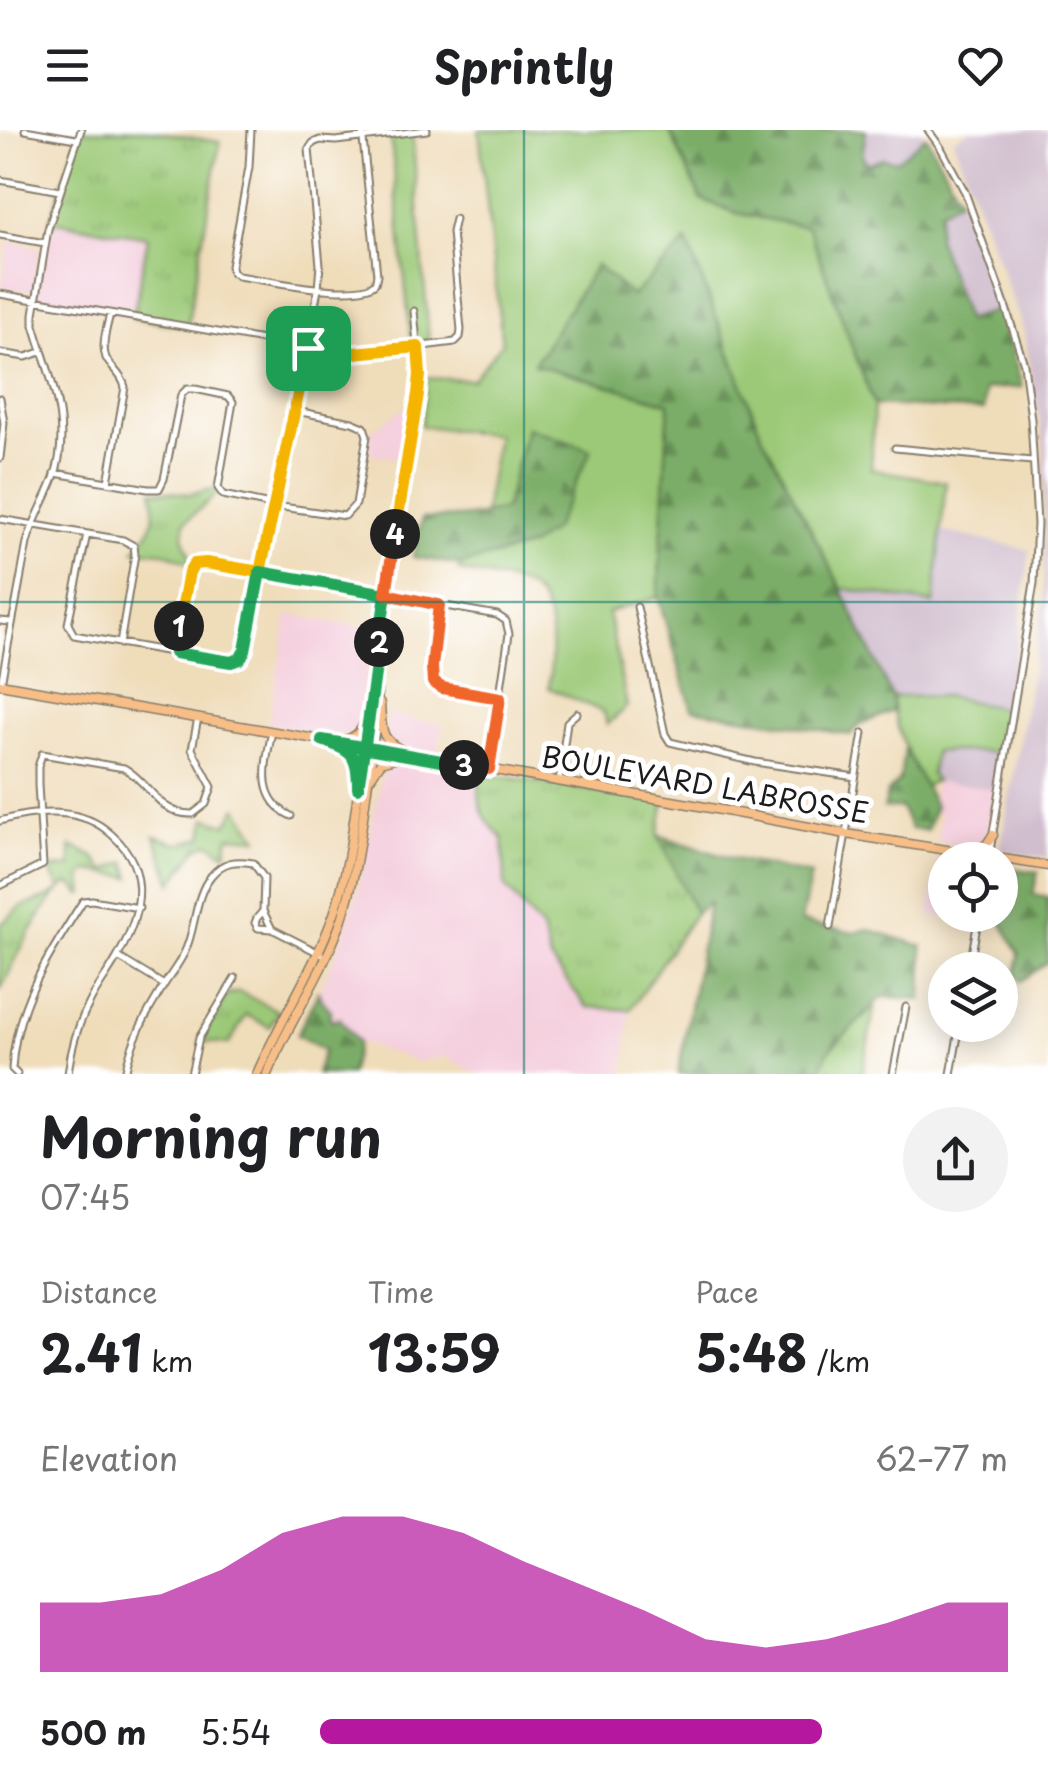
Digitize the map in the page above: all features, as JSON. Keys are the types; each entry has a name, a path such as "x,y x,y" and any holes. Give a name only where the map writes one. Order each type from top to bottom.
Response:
{"main road":[{"name":"BOULEVARD LABROSSE","path":"0,685 928,847"},
{"path":"322,740 354,738 376,704"},
{"path":"376,704 386,740 417,757"},
{"path":"322,740 353,756 358,766 358,788"},
{"path":"256,1074 322,954 340,892 369,748"},
{"path":"267,1074 350,891 366,795 369,748"},
{"path":"366,795 372,774 381,762 395,757 417,757"},
{"path":"988,842 993,834"},
{"name":"BOULEVARD LABROSSE","path":"1018,862 1048,866"}],"street":[{"path":"25,130 78,140"},
{"path":"0,685 24,554 32,524 55,473 61,442 55,388 34,325 35,300 45,243 80,130"},
{"path":"251,130 232,272 318,290 368,287 376,279 363,134"},
{"path":"87,534 69,629 79,637 231,662 240,659 296,411 318,290 320,265 309,149 316,141 427,130"},
{"path":"928,130 942,148 964,192 1016,336 1028,392 1036,524 1034,584 992,842"},
{"path":"0,180 60,191"},
{"path":"0,294 354,353 454,342 460,337 452,232 455,218"},
{"path":"0,236 45,243"},
{"path":"369,748 386,594 420,375 414,311"},
{"path":"108,482 125,386 104,352 110,314"},
{"path":"0,353 26,357 42,352"},
{"path":"55,473 153,490 161,486 180,399 184,391 194,388 228,396 233,402 218,488 228,498 342,517 356,504 367,436 364,427 296,411"},
{"path":"0,398 4,423 0,458"},
{"path":"895,448 1032,461"},
{"path":"0,519 128,541 136,550 120,644"},
{"path":"175,653 189,572 194,564 260,572 492,614 506,620 509,634 489,769"},
{"path":"439,605 433,682 442,688 500,698"},
{"path":"637,607 670,742 755,762 855,777"},
{"path":"0,621 11,622"},
{"path":"559,782 567,722 577,713"},
{"path":"0,886 43,866 38,767 42,754 124,768 166,808 194,814 210,796 212,786 192,749 198,718"},
{"path":"272,731 266,788 278,810 290,816"},
{"path":"830,927 863,733"},
{"path":"0,821 42,814 76,816 99,825 128,854 139,882 136,922 82,1019 68,1074"},
{"path":"125,1074 138,1032 186,950 202,892 211,875 236,860 253,863 264,878 263,911 272,929"},
{"path":"17,1074 12,1069 14,1043 24,1007 42,968 83,901 138,908"},
{"path":"263,911 256,918 258,928 272,929 322,954"},
{"path":"118,957 164,985"},
{"path":"191,1074 199,1038 235,978"},
{"path":"893,1074 906,1007"},
{"path":"951,1074 957,1042"}],"shaded area":[{"path":"866,130 921,130 926,136 896,162 867,164 862,156"},
{"path":"970,130 1048,130 1048,858 1018,854 1018,842 1002,842 1044,603 1044,445 1024,331 953,139"},
{"path":"960,198 1000,309 966,321 937,237 939,211"},
{"path":"50,221 148,237 133,318 35,300"},
{"path":"9,241 39,250 32,292 1,287"},
{"path":"410,404 403,459 369,453 371,431"},
{"path":"942,531 1030,550 1008,710 945,696 892,697 841,588 934,604"},
{"path":"288,614 373,629 356,731 346,736 268,724"},
{"path":"387,714 443,725 437,756 396,747 387,734"},
{"path":"935,751 1000,752 994,789 935,781 931,774"},
{"path":"395,759 480,773 478,795 503,838 505,887 542,930 550,959 587,1007 630,1010 624,1074 478,1074 445,1056 419,1062 358,1042 339,1019 330,1018 330,1010 318,992 357,895 384,767"},
{"path":"935,781 994,789 985,842 937,842 940,813 931,811"}],"green space":[{"path":"81,130 148,130 220,142 187,327 133,318 148,237 50,221"},
{"path":"390,130 412,130 429,341 411,342"},
{"path":"479,130 669,130 701,199 737,213 808,227 874,405 871,469 946,482 934,604 841,588 761,433 632,296 596,266 535,364 669,403 658,597 608,612 627,706 607,725 604,712 549,688 551,635 539,598 517,583 459,571 460,565 530,546 505,509 484,514 497,435 421,426 426,378 472,380 502,343"},
{"path":"669,130 866,130 862,156 868,164 882,158 896,161 926,136 960,198 940,211 937,237 966,320 1000,309 1022,387 985,389 984,410 874,405 808,227 737,213 701,199"},
{"path":"687,241 761,433 892,697 893,711 859,725 851,735 692,709 658,597 669,403 534,364 596,265 632,296"},
{"path":"527,427 591,450 554,529 530,546 460,565 413,557 422,519 476,516 505,509"},
{"path":"218,488 220,491 185,522 183,536 193,564 164,552 135,550 152,523 153,490 189,494"},
{"path":"945,696 1008,710 1000,752 935,751 931,774 935,781 924,786 899,732 892,697"},
{"path":"905,749 935,806 927,830 911,829 901,808 884,808 887,792 899,781"},
{"path":"480,773 665,802 658,835 695,913 630,1010 587,1007 550,959 542,930 505,887 503,838 482,809"},
{"path":"237,807 258,838 229,836 226,854 209,843 197,849 172,883 155,836 180,844 203,837 206,818 227,825"},
{"path":"658,835 726,857 811,875 801,922 854,933 868,929 922,946 922,999 882,997 828,1052 819,1074 678,1074 709,903 695,913"},
{"path":"71,846 93,856 105,871 126,862 131,877 87,871 82,878 81,895 67,883 61,889 51,873 53,868 71,867"},
{"path":"1018,869 1038,872 1033,894 1048,897 1048,962 1021,981 1019,953 1007,932 1018,932"},
{"path":"61,889 37,920 0,991 0,925 21,907"},
{"path":"240,992 278,1011 270,1027 246,1015 229,1044 200,1042 225,998"},
{"path":"318,992 330,1010 330,1018 339,1018 358,1042 350,1074 316,1074 324,1050 297,1035"},
{"path":"875,1005 862,1074 819,1074 828,1052"}],"route":[{"path":"308,348 260,572 194,564 189,572 175,653 231,662 240,659 260,572 386,594 374,692 365,747 358,788 358,766 353,756 346,749 322,740 365,747 417,757 489,769 500,698 435,685 431,670 439,605 386,594 418,394 418,347 354,353 308,348"}]}
